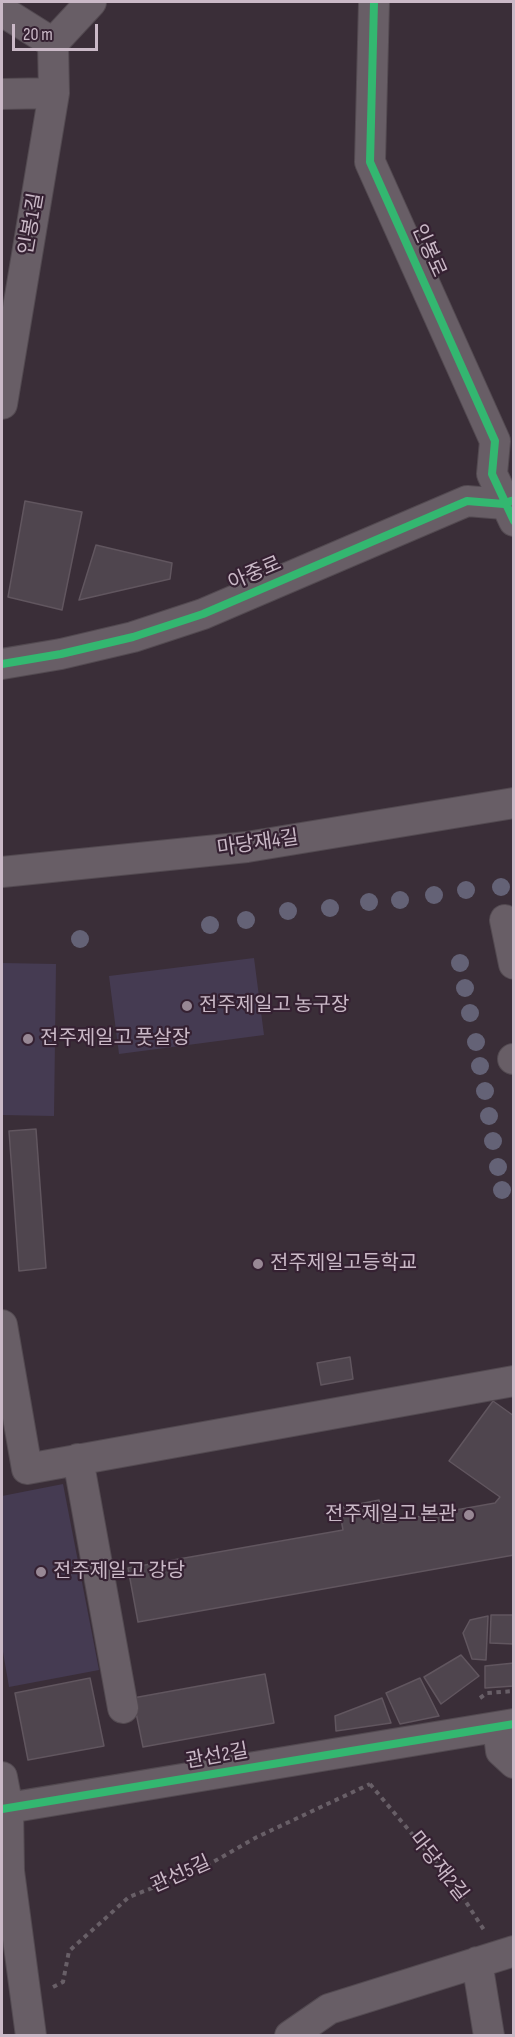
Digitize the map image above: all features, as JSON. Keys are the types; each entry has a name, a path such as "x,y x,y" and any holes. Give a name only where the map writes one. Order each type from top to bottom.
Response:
{"street":[{"path":"2,11 53,43 91,2"},
{"name":"인봉로","path":"374,2 370,162 495,441 510,508"},
{"name":"인봉1길","path":"2,404 13,269 54,93 53,43"},
{"path":"2,94 54,93"},
{"name":"아중로","path":"2,664 61,654 133,637 204,614 467,501 503,469"},
{"name":"아중로","path":"467,501 510,508"},
{"name":"마당재4길","path":"2,872 246,847 513,803"},
{"path":"505,920 513,964"},
{"path":"2,1325 27,1469 513,1381"},
{"path":"78,1460 123,1708"},
{"path":"506,1726 501,1751 513,1762"},
{"name":"관선2길","path":"5,1809 506,1726"},
{"path":"2,1777 9,1870 31,2036"},
{"path":"290,2036 329,2010 496,1956 489,2036"}],"shaded area":[{"name":"전주제일고 농구장","path":"254,958 264,1035 119,1054 109,976"},
{"name":"전주제일고 풋살장","path":"2,963 56,964 54,1116 2,1115"},
{"name":"전주제일고 강당","path":"63,1484 99,1670 9,1687 2,1646 2,1496"}],"building":[{"path":"25,501 82,512 62,610 8,597"},
{"path":"96,545 172,563 170,579 79,600"},
{"path":"36,1129 46,1268 19,1271 9,1131"},
{"path":"350,1357 353,1379 321,1385 317,1363"},
{"name":"전주제일고 본관","path":"493,1401 514,1416 514,1555 138,1622 128,1568 343,1530 339,1508 379,1500 383,1523 495,1503 500,1497 449,1461"},
{"path":"491,1615 514,1615 514,1644 490,1643"},
{"path":"488,1616 486,1660 472,1659 463,1633 470,1620"},
{"path":"461,1655 479,1676 441,1704 424,1677"},
{"path":"514,1663 514,1686 485,1688 485,1666"},
{"path":"265,1674 274,1723 143,1747 133,1698"},
{"path":"90,1678 104,1746 28,1760 15,1693"},
{"path":"420,1678 439,1716 400,1724 386,1693"},
{"path":"382,1698 391,1723 336,1731 335,1716"}],"cycle path":[{"path":"374,2 370,162 495,441 492,474 514,521"},
{"path":"2,664 61,654 133,637 203,614 467,501 504,504 511,501"},
{"path":"2,1809 514,1724"}],"place":[{"name":"전주제일고 농구장","path":"187,1006"},
{"name":"전주제일고 풋살장","path":"28,1039"},
{"name":"전주제일고등학교","path":"258,1264"},
{"name":"전주제일고 본관","path":"469,1515"},
{"name":"전주제일고 강당","path":"41,1572"}]}
